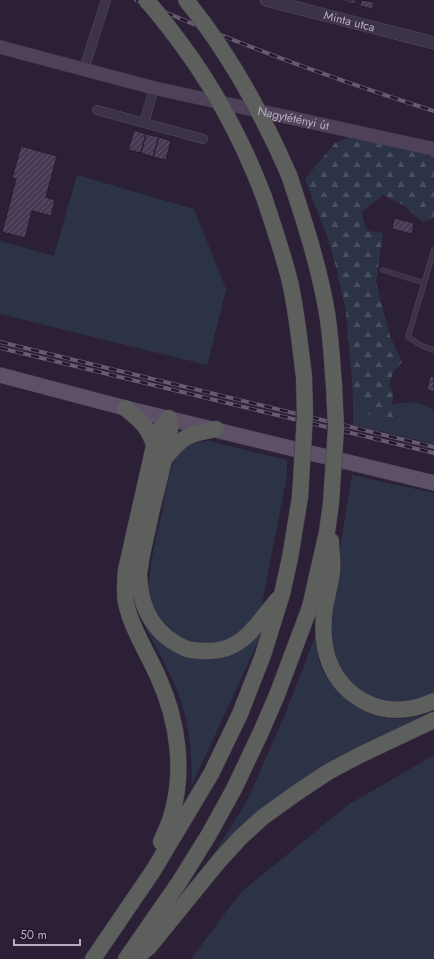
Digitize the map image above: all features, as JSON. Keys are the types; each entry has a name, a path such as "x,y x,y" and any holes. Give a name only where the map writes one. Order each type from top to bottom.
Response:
{"highway":[{"path":"93,959 153,871 211,774 240,714 263,655 282,594 290,558 300,497 305,416 304,377 290,282 278,240 254,170 241,141 216,95 184,47 146,0"},
{"path":"126,959 180,881 208,836 234,789 277,695 310,607 327,532 331,503 336,428 334,386 327,314 322,285 308,235 288,175 267,127 253,100 218,43 186,0"},
{"path":"125,408 145,426 152,435 154,446"},
{"path":"169,418 170,430 144,545 139,574 143,602 151,620 169,640 192,650 213,651 224,649 244,639 256,627 267,611 282,594"},
{"path":"153,871 159,846 172,816 178,782 177,748 172,714 167,697 132,621 126,603 125,588 129,555 154,446 161,428 169,418"},
{"path":"163,461 173,448 183,439 198,433 216,430"},
{"path":"331,503 332,571 323,625 324,643 329,664 346,688 356,697 374,706 390,710 408,710 424,706 434,701"},
{"path":"134,959 149,947 219,861 240,838 263,817 328,772 434,720"}],"main road":[{"name":"Nagytétényi út","path":"0,47 154,88 434,149"},
{"path":"0,375 125,408 434,483"}],"street":[{"path":"84,69 106,0"},
{"name":"Minta utca","path":"266,0 434,43"},
{"path":"144,123 154,88"},
{"path":"97,110 203,139"}],"lane":[{"path":"434,250 408,337 422,346 434,350"},
{"path":"383,270 424,283"}],"green space":[{"path":"354,136 434,154 434,218 423,222 403,205 383,195 361,212 367,231 383,233 376,282 390,336 402,362 393,373 389,385 393,393 392,405 396,418 387,420 369,415 362,402 353,394 346,312 337,271 329,241 305,179 336,142"},
{"path":"77,175 194,209 226,289 207,365 0,314 0,241 54,256"},
{"path":"353,394 362,402 369,415 396,418 392,405 403,403 418,403 434,410 434,444 353,425"},
{"path":"208,441 287,460 287,475 262,604 262,614 229,640 214,644 200,644 187,641 175,635 165,627 156,616 151,604 148,587 155,541 175,457 181,450 188,446"},
{"path":"352,475 434,493 434,693 426,698 401,706 380,701 357,689 338,671 328,639 329,617"},
{"path":"141,619 157,637 230,655 262,633 192,785 189,735 184,710 167,668"},
{"path":"315,637 320,663 324,673 333,686 348,700 366,712 386,718 400,719 429,715 398,730 208,863 247,801 284,717"},
{"path":"434,755 434,959 191,959 241,892 348,805"}],"building":[{"path":"356,0 355,4 343,1"},
{"path":"361,0 374,2 372,9 360,6"},
{"path":"134,130 146,134 141,153 128,150"},
{"path":"146,134 159,137 153,157 141,153"},
{"path":"159,137 171,141 166,160 153,157"},
{"path":"21,146 57,156 46,197 55,200 51,216 32,211 25,238 2,232 16,179 12,178"},
{"path":"394,218 414,223 412,234 392,229"},
{"path":"430,376 434,377 434,392 427,390"}],"railway":[{"path":"136,0 209,31 284,59 358,86 434,111"},
{"path":"0,342 434,447"},
{"path":"0,348 434,453"}]}
